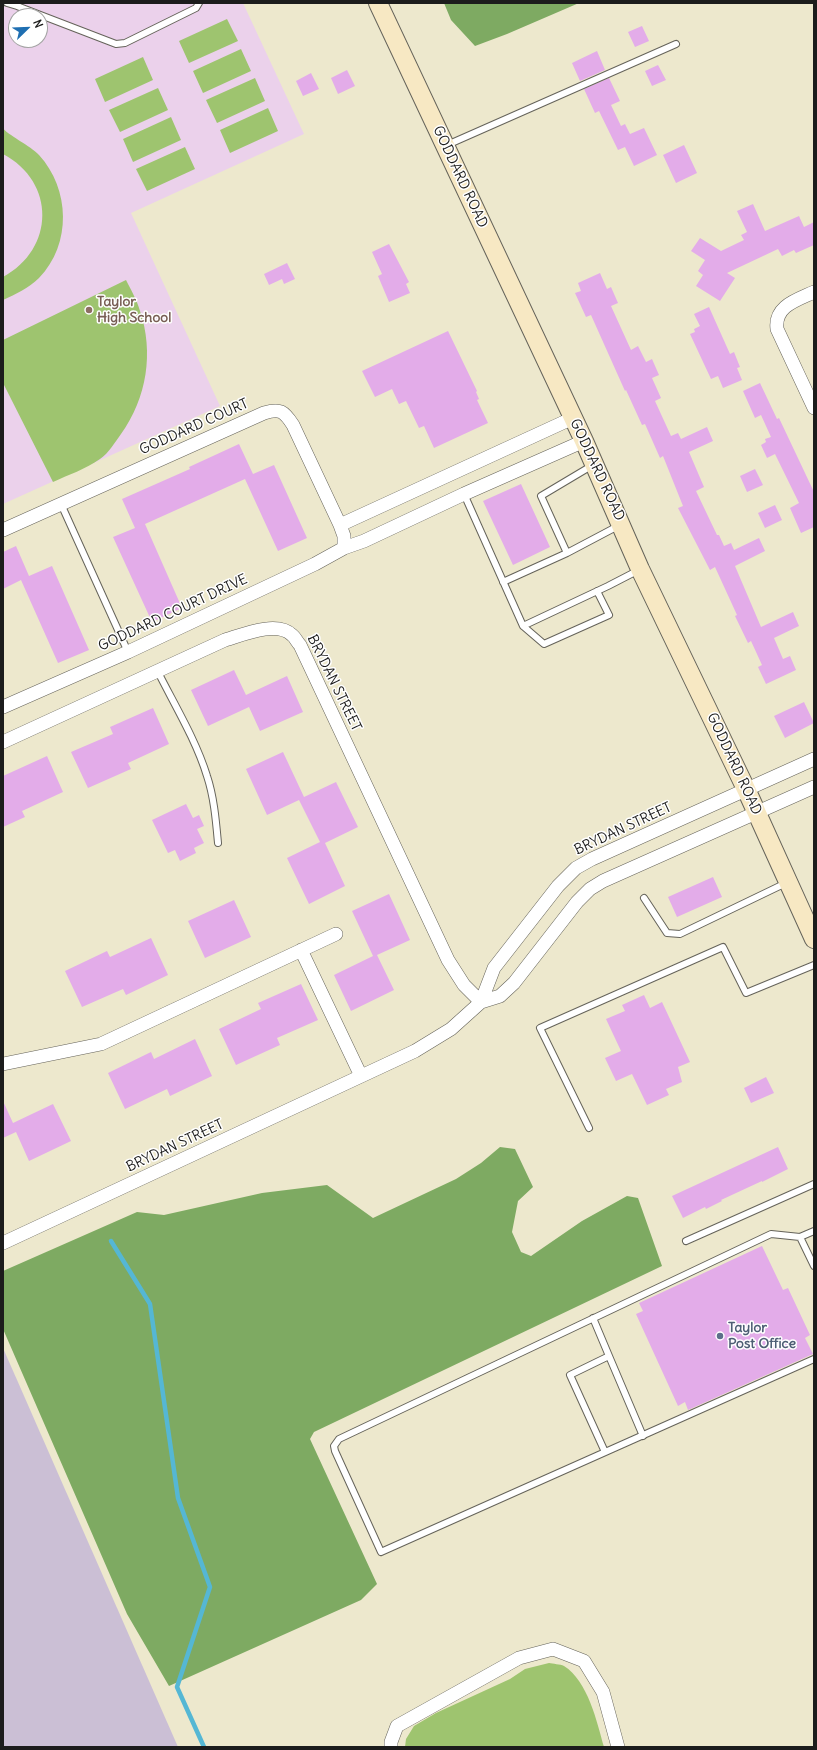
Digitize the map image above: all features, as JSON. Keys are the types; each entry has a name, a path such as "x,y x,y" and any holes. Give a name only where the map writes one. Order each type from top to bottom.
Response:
{"main road":[{"name":"GODDARD ROAD","path":"378,3 584,441 622,524 640,569 746,790 814,939"}],"street":[{"path":"814,292 785,306 778,316 777,329 814,408"},
{"name":"GODDARD COURT","path":"3,530 256,416 275,410 281,411 288,417 293,425 342,536"},
{"path":"342,536 572,418"},
{"path":"342,536 364,541 464,494 584,441"},
{"name":"GODDARD COURT DRIVE","path":"3,707 128,652 315,564 342,536"},
{"name":"BRYDAN STREET","path":"3,742 225,640 258,630 274,628 284,630 292,634 303,652 448,960 464,985 481,1002"},
{"name":"BRYDAN STREET","path":"481,1002 494,968 558,886 576,868 599,856 814,759"},
{"name":"BRYDAN STREET","path":"3,1243 415,1051 451,1029 481,1002 500,996 514,983 577,902 590,889 603,881 814,787"},
{"path":"3,1064 101,1044 336,934"},
{"path":"301,950 361,1076"},
{"path":"391,1747 391,1742 397,1726 518,1658 553,1649 584,1661 604,1692 618,1747"}],"lane":[{"path":"7,3 17,4 116,44 125,43 196,8 199,3"},
{"path":"445,145 676,44"},
{"path":"567,553 541,496 595,465"},
{"path":"464,494 523,626 544,644 609,615 597,591"},
{"path":"61,504 128,652"},
{"path":"503,582 567,553 622,524"},
{"path":"523,626 640,569"},
{"path":"157,670 184,722 207,776 214,805 218,843"},
{"path":"644,898 667,933 680,934 789,882"},
{"path":"589,1128 540,1028 722,946 746,993 814,965"},
{"path":"686,1241 814,1184"},
{"path":"814,1231 800,1237 771,1234 339,1439 334,1446 381,1552 814,1359"},
{"path":"800,1237 814,1266"},
{"path":"593,1318 643,1436"},
{"path":"606,1452 570,1375 609,1356"}],"shaded area":[{"name":"Taylor High School","path":"3,3 243,3 304,134 131,213 220,406 3,504"},
{"path":"3,1348 178,1747 3,1747"}],"green space":[{"path":"444,3 579,3 475,46 451,20"},
{"path":"227,19 238,41 189,63 179,41"},
{"path":"241,49 251,71 203,93 193,71"},
{"path":"143,57 153,80 105,102 95,79"},
{"path":"255,78 265,101 217,123 206,100"},
{"path":"158,88 168,110 120,132 109,110"},
{"path":"268,108 278,131 230,153 220,130"},
{"path":"171,117 181,140 133,162 123,139"},
{"path":"3,128 5,131 39,155 49,169 57,184 63,216 62,233 50,264 39,278 31,285 3,300 3,277 20,265 32,250 40,233 42,216 40,198 33,181 20,166 3,154"},
{"path":"185,147 195,169 147,191 136,169"},
{"path":"126,280 139,307 147,342 146,374 137,405 121,434 103,457 77,472 53,482 3,383 3,340"},
{"path":"500,1147 515,1149 533,1187 518,1201 512,1232 521,1252 531,1256 582,1221 627,1196 638,1198 662,1266 314,1432 310,1439 377,1584 361,1600 169,1686 127,1614 3,1329 3,1271 137,1212 164,1215 262,1193 327,1185 373,1218 456,1179 481,1163"},
{"path":"549,1663 564,1666 579,1681 595,1714 604,1747 405,1747 406,1739 414,1726 436,1713 510,1679 525,1669"}],"building":[{"path":"642,26 649,41 635,47 628,32"},
{"path":"597,51 605,70 580,81 572,63"},
{"path":"658,65 666,80 652,86 645,71"},
{"path":"347,70 355,86 338,94 331,78"},
{"path":"311,73 319,89 303,96 296,81"},
{"path":"609,78 620,101 611,105 621,126 625,124 630,134 644,128 657,155 634,166 625,147 618,150 599,111 595,113 584,89"},
{"path":"684,145 697,173 676,183 663,155"},
{"path":"753,204 765,231 799,216 804,227 814,222 814,245 796,253 794,250 782,256 778,249 727,273 735,278 720,301 696,286 703,275 698,271 705,260 691,251 700,238 721,251 744,240 741,235 747,232 737,211"},
{"path":"389,244 409,282 406,284 410,293 389,302 378,276 382,274 372,252"},
{"path":"287,263 295,279 284,284 282,279 269,285 264,274"},
{"path":"600,273 607,289 611,287 618,303 611,306 631,350 638,346 646,362 652,359 659,375 652,378 661,398 655,401 671,436 678,433 681,439 707,427 713,441 689,452 704,487 696,491 717,535 719,535 724,546 731,543 734,550 759,538 765,551 735,566 761,627 793,612 799,626 774,638 783,659 790,656 796,670 766,684 758,667 762,665 751,641 748,643 735,616 737,615 715,567 710,570 678,508 683,506 663,456 660,458 645,424 642,425 591,315 586,317 575,293 581,291 578,283"},
{"path":"709,307 730,354 734,352 740,367 737,368 742,380 723,388 718,376 711,379 690,334 695,332 694,329 700,326 694,314"},
{"path":"448,331 477,391 476,392 479,399 477,400 488,423 434,448 424,426 419,428 406,401 399,404 392,389 375,397 362,371"},
{"path":"760,383 777,419 779,418 814,492 814,527 801,533 790,508 799,503 775,454 767,458 761,445 766,442 765,439 771,437 761,415 755,418 743,391"},
{"path":"239,444 253,474 274,465 307,538 278,551 245,479 145,524 182,608 152,622 113,537 135,528 122,499 190,469 189,467"},
{"path":"755,469 763,485 747,492 740,476"},
{"path":"521,484 550,547 513,565 483,501"},
{"path":"775,505 782,520 765,528 758,513"},
{"path":"16,546 29,576 52,566 89,650 58,663 21,580 3,589 3,552"},
{"path":"234,670 246,695 287,676 303,712 260,731 249,707 208,726 191,690"},
{"path":"804,702 814,723 785,738 774,716"},
{"path":"153,708 169,744 128,763 131,769 88,788 71,752 113,734 110,727"},
{"path":"283,752 304,797 336,782 358,827 325,843 345,886 309,904 287,858 320,842 299,800 267,815 246,769"},
{"path":"47,756 63,792 22,811 25,817 3,827 3,776"},
{"path":"186,804 193,818 199,815 204,826 197,829 204,843 194,848 196,853 180,861 175,850 168,853 152,820"},
{"path":"713,877 722,897 677,917 668,897"},
{"path":"389,894 410,940 377,955 394,990 351,1011 334,975 373,956 352,911"},
{"path":"234,900 251,937 205,958 188,921"},
{"path":"151,938 168,975 126,995 123,989 82,1007 65,971 107,951 110,957"},
{"path":"301,984 318,1020 277,1038 280,1045 236,1065 219,1029 261,1009 258,1003"},
{"path":"644,995 650,1008 662,1002 690,1062 678,1067 682,1082 666,1089 669,1095 647,1105 632,1074 616,1081 605,1058 621,1051 606,1019 625,1011 622,1005"},
{"path":"195,1039 212,1076 170,1096 167,1089 125,1109 108,1073 151,1052 154,1059"},
{"path":"766,1077 774,1093 751,1103 744,1088"},
{"path":"3,1101 13,1123 53,1104 71,1141 29,1161 16,1132 3,1138"},
{"path":"778,1147 788,1169 721,1200 722,1201 706,1209 705,1207 683,1218 672,1196"},
{"path":"762,1246 783,1290 788,1288 810,1335 805,1338 813,1354 688,1410 685,1402 678,1406 636,1314 643,1311 639,1303"}],"waterway":[{"path":"111,1241 150,1304 178,1498 210,1587 177,1687 204,1747"}],"place":[{"name":"Taylor High School","path":"89,310"},
{"name":"Taylor Post Office","path":"720,1336"}]}
